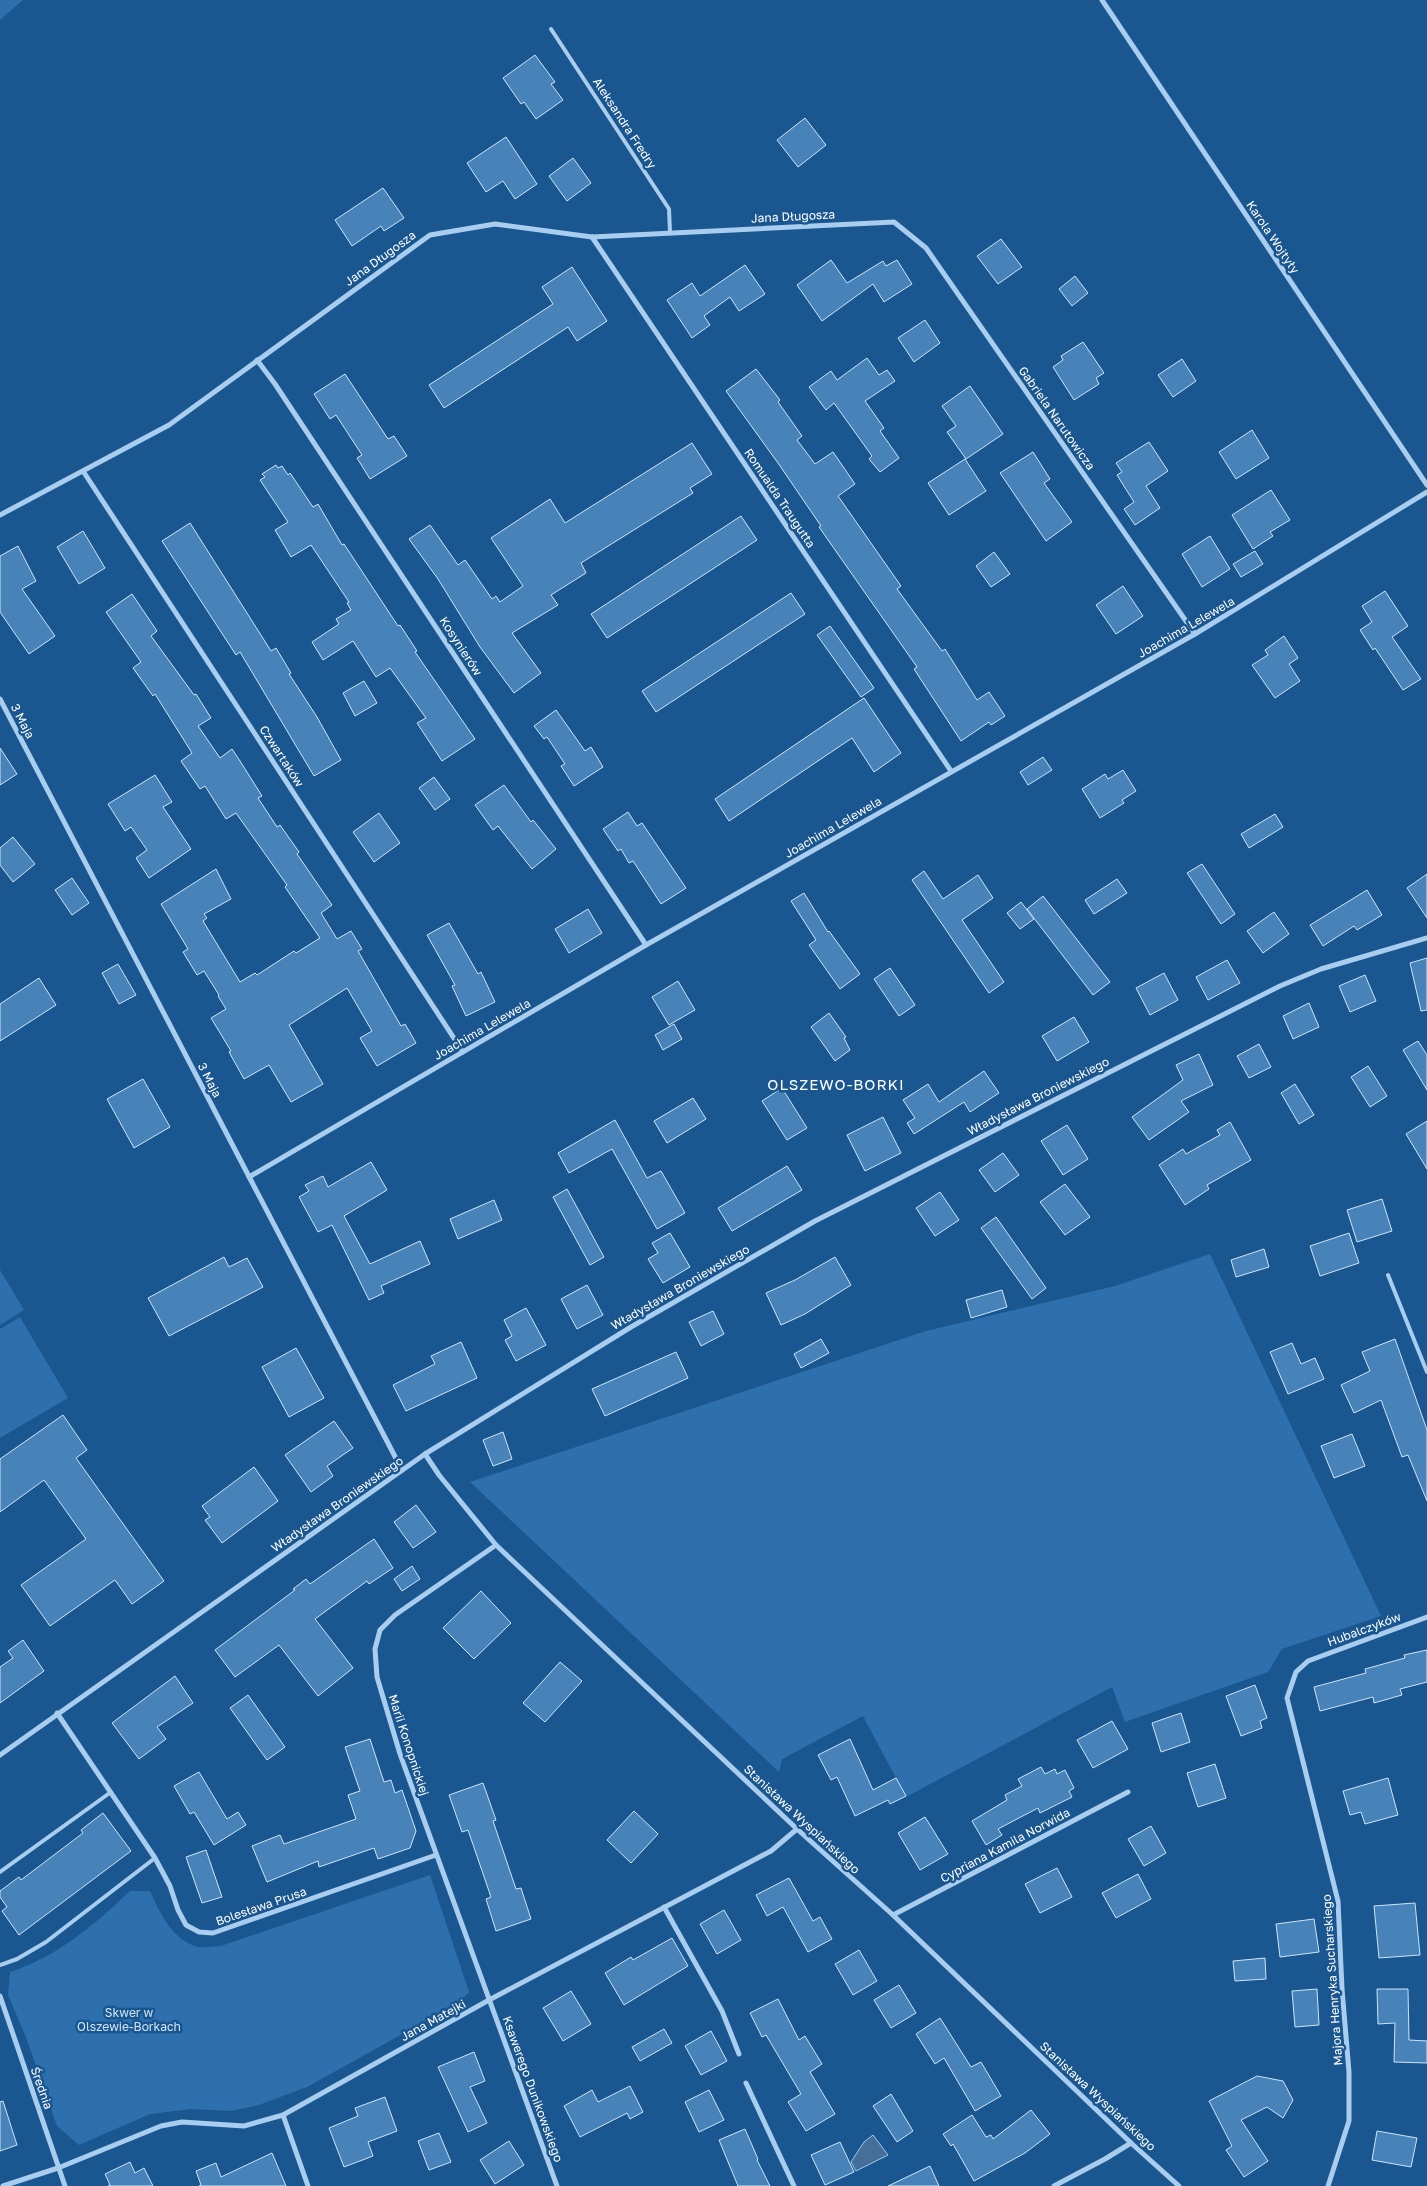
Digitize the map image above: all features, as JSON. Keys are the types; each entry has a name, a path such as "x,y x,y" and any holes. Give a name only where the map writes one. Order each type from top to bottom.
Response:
{"street":[{"name":"Karola Wojtyły","path":"1102,0 1427,484"},
{"name":"Jana Długosza","path":"0,515 169,425 430,234 494,224 592,237 894,222"},
{"name":"Gabriela Narutowicza","path":"894,222 926,248 1195,634"},
{"name":"Romualda Traugutta","path":"592,237 951,771"},
{"name":"Kosynierów","path":"257,360 275,384 646,945"},
{"name":"Czwartaków","path":"83,470 463,1052"},
{"name":"Joachima Lelewela","path":"249,1177 646,945 1195,634 1427,492"},
{"name":"3 Maja","path":"0,699 402,1470"},
{"name":"Władysława Broniewskiego","path":"0,1755 425,1454 631,1327 815,1221 1280,986 1321,969 1427,938"},
{"name":"Stanisława Wyspiańskiego","path":"425,1454 439,1475 496,1545 1180,2186"},
{"name":"Marii Konopnickiej","path":"489,2000 385,1708 376,1677 375,1649 380,1630 395,1615 496,1545"},
{"name":"Hubalczyków","path":"1308,1661 1427,1617"},
{"name":"Majora Henryka Sucharskiego","path":"1308,1661 1296,1672 1288,1698 1338,1901 1342,1989 1349,2072 1349,2121 1328,2186"},
{"name":"Bolesława Prusa","path":"57,1713 154,1858 170,1886 178,1910 186,1925 199,1932 213,1933 436,1855"},
{"name":"Cypriana Kamila Norwida","path":"893,1915 1128,1792"},
{"name":"Jana Matejki","path":"3,2186 58,2168 161,2126 182,2122 244,2126 283,2115 489,2000 771,1851 797,1829"},
{"path":"664,1907 722,2011 739,2054"},
{"name":"Średnia","path":"0,1996 65,2186"},
{"name":"Ksawerego Dunikowskiego","path":"489,2000 557,2186"},
{"path":"746,2083 794,2186"},
{"path":"283,2115 308,2186"},
{"path":"1054,2186 1105,2159 1131,2142"}],"lane":[{"name":"Aleksandra Fredry","path":"551,29 669,208 670,232"},
{"path":"1388,1275 1427,1372"},
{"path":"0,1872 111,1792"},
{"path":"0,1965 17,1959 46,1942 154,1858"}],"green space":[{"path":"0,0 23,0 0,20"},
{"path":"1210,1254 1381,1616 1282,1649 1268,1672 1125,1722 1112,1687 906,1797 863,1716 782,1759 779,1772 470,1482 926,1331 1115,1286"},
{"path":"0,1270 24,1310 0,1325"},
{"path":"20,1317 68,1398 0,1438 0,1329"},
{"name":"Skwer w Olszewie-Borkach","path":"430,1875 469,1992 460,2002 307,2087 259,2105 231,2111 192,2109 150,2114 79,2145 57,2126 26,2037 8,1995 10,1972 44,1958 74,1939 130,1891 150,1891 163,1917 174,1932 189,1943 198,1947 206,1947 221,1946"}],"shaded area":[{"path":"873,2135 888,2155 856,2171 851,2162 864,2142"}],"building":[{"path":"535,55 555,82 551,84 563,100 536,119 524,102 521,104 503,78"},
{"path":"805,118 826,145 798,167 777,140"},
{"path":"506,137 537,184 515,199 503,181 486,192 467,163"},
{"path":"573,158 591,183 567,201 549,176"},
{"path":"383,188 404,218 384,231 381,226 352,246 335,220"},
{"path":"1001,239 1022,267 998,284 977,256"},
{"path":"831,260 847,283 883,261 886,266 897,260 912,284 884,302 873,284 822,321 797,285"},
{"path":"745,265 765,294 739,311 730,297 704,316 710,325 692,338 667,300 692,283 700,296"},
{"path":"572,267 607,321 577,341 568,327 444,408 429,385 553,304 542,287"},
{"path":"1075,276 1088,293 1072,306 1059,289"},
{"path":"925,320 940,343 914,362 898,338"},
{"path":"1083,342 1104,373 1096,378 1099,384 1074,400 1053,367 1063,360 1061,356"},
{"path":"867,358 879,375 887,370 895,381 865,401 884,428 880,431 899,458 880,472 869,459 872,456 834,403 826,410 809,387 831,371 837,380"},
{"path":"1182,359 1196,381 1173,397 1158,375"},
{"path":"756,369 780,400 778,402 802,436 797,440 815,464 833,452 855,484 838,496 901,586 897,589 942,651 945,649 977,700 989,692 1005,716 991,725 989,722 961,741 914,669 917,667 819,527 821,526 778,463 726,391"},
{"path":"345,374 388,439 394,436 407,456 370,479 357,458 362,455 336,415 330,419 314,394"},
{"path":"970,386 1003,434 966,459 947,432 956,426 942,406"},
{"path":"1252,430 1269,458 1236,479 1219,452"},
{"path":"1149,442 1168,471 1146,486 1160,508 1135,525 1124,509 1134,502 1117,475 1122,472 1116,463"},
{"path":"692,443 712,474 690,488 693,493 581,563 586,573 551,595 558,605 512,633 541,673 514,693 480,647 438,579 409,539 430,525 458,565 465,560 492,599 496,596 500,602 523,586 491,538 550,499 565,523"},
{"path":"1033,452 1050,479 1044,483 1072,522 1046,541 1000,473"},
{"path":"965,459 986,491 949,515 928,483"},
{"path":"276,465 278,468 282,466 288,475 290,473 313,507 318,504 342,545 344,544 398,626 400,625 417,651 415,652 475,739 442,761 417,723 426,718 390,668 376,677 353,641 323,660 312,642 339,624 336,619 351,610 347,603 349,602 311,545 291,557 275,530 288,522 260,480 265,477 262,474"},
{"path":"1271,490 1290,520 1270,532 1273,536 1253,549 1232,515"},
{"path":"741,516 757,540 607,638 591,614"},
{"path":"190,523 271,651 276,648 291,673 289,674 317,717 341,760 314,776 240,652 236,655 162,541"},
{"path":"83,531 105,568 79,584 57,547"},
{"path":"1210,536 1230,569 1202,587 1182,554"},
{"path":"18,546 36,581 22,589 55,636 29,654 0,612 0,556"},
{"path":"1255,551 1263,564 1241,577 1233,564"},
{"path":"994,552 1010,574 991,587 976,566"},
{"path":"1123,586 1143,616 1116,634 1096,605"},
{"path":"1385,591 1408,626 1392,637 1421,679 1403,690 1375,648 1373,650 1360,630 1372,622 1362,606"},
{"path":"791,593 805,614 656,712 642,691"},
{"path":"132,594 157,631 151,636 194,695 196,694 211,718 198,726 220,758 232,749 262,796 258,798 277,827 280,825 299,852 297,854 332,905 321,913 337,939 351,931 362,949 358,951 401,1026 405,1024 416,1043 377,1066 360,1038 372,1031 347,988 289,1025 323,1084 291,1102 269,1065 244,1079 229,1052 231,1051 211,1018 226,1009 204,971 197,975 183,952 188,949 161,904 216,869 231,899 204,914 207,918 203,921 240,982 255,973 257,975 294,951 296,953 320,938 285,887 287,885 236,813 226,819 205,786 200,789 181,761 192,753 155,694 153,696 133,668 141,662 106,612"},
{"path":"830,626 874,688 861,697 817,635"},
{"path":"1284,636 1298,658 1289,664 1300,681 1275,698 1252,665 1268,655 1265,650"},
{"path":"364,681 377,703 355,716 343,693"},
{"path":"864,698 901,753 874,772 852,738 729,821 715,799"},
{"path":"556,710 585,751 591,747 603,767 574,786 561,766 565,764 547,737 544,739 534,726"},
{"path":"0,748 17,774 0,785"},
{"path":"1043,757 1052,770 1028,785 1020,772"},
{"path":"1123,770 1136,791 1122,800 1124,803 1100,818 1082,789 1105,774 1108,779"},
{"path":"155,775 172,802 163,807 191,849 149,878 136,858 147,850 131,827 125,831 108,804"},
{"path":"434,777 450,799 435,810 419,788"},
{"path":"504,785 531,822 533,820 556,849 532,869 498,826 493,830 475,805"},
{"path":"628,812 637,826 642,823 686,888 661,904 633,861 629,863 621,849 618,851 603,829"},
{"path":"379,813 400,843 374,862 353,832"},
{"path":"1275,814 1283,827 1249,848 1241,834"},
{"path":"13,837 35,864 13,882 0,865 0,848"},
{"path":"1202,864 1235,914 1221,924 1187,873"},
{"path":"924,871 943,899 978,875 993,898 962,920 1004,982 989,993 912,880"},
{"path":"1427,874 1427,918 1407,888"},
{"path":"72,878 89,903 72,915 55,890"},
{"path":"1117,879 1127,893 1094,914 1085,900"},
{"path":"1367,890 1382,915 1357,930 1354,926 1323,946 1310,925"},
{"path":"804,893 828,932 860,974 840,989 809,945 816,940 791,901"},
{"path":"1043,896 1110,982 1093,995 1027,909"},
{"path":"1021,902 1034,919 1020,929 1007,913"},
{"path":"588,909 602,933 569,953 555,929"},
{"path":"1274,912 1289,934 1263,953 1247,931"},
{"path":"449,923 478,974 481,972 495,1002 466,1016 452,986 455,985 427,935"},
{"path":"1427,958 1427,1010 1421,1011 1410,963"},
{"path":"1227,960 1240,983 1208,1000 1196,977"},
{"path":"118,964 136,995 119,1004 102,973"},
{"path":"890,968 915,1005 899,1016 874,979"},
{"path":"1164,973 1178,1000 1150,1015 1136,988"},
{"path":"1365,975 1376,1001 1350,1012 1339,986"},
{"path":"39,978 56,1005 0,1041 0,1004"},
{"path":"678,981 695,1010 669,1025 652,997"},
{"path":"1309,1003 1319,1027 1293,1039 1283,1016"},
{"path":"829,1013 846,1037 844,1038 850,1050 835,1061 811,1027"},
{"path":"1074,1017 1089,1042 1057,1061 1042,1036"},
{"path":"674,1024 682,1039 663,1050 655,1035"},
{"path":"1418,1041 1427,1055 1427,1090 1403,1050"},
{"path":"1259,1044 1271,1067 1249,1078 1237,1056"},
{"path":"1199,1054 1213,1085 1181,1101 1189,1112 1149,1140 1132,1117 1183,1080 1176,1065"},
{"path":"1368,1066 1387,1096 1370,1107 1351,1077"},
{"path":"984,1071 999,1093 970,1112 964,1102 914,1134 907,1123 915,1118 903,1100 928,1084 939,1102"},
{"path":"143,1079 170,1127 134,1148 107,1099"},
{"path":"1295,1084 1314,1115 1299,1124 1281,1093"},
{"path":"782,1088 807,1128 787,1140 762,1101"},
{"path":"693,1098 706,1119 667,1143 654,1121"},
{"path":"883,1117 901,1153 865,1171 847,1135"},
{"path":"615,1120 647,1178 661,1171 685,1213 657,1229 612,1149 569,1173 558,1153"},
{"path":"1427,1121 1427,1169 1406,1134"},
{"path":"1230,1122 1251,1160 1207,1185 1209,1189 1185,1205 1159,1165 1183,1149 1186,1154 1220,1135 1217,1130"},
{"path":"1067,1125 1088,1159 1063,1175 1041,1141"},
{"path":"1003,1153 1019,1175 995,1192 979,1170"},
{"path":"371,1162 387,1190 344,1216 370,1264 420,1241 430,1264 381,1286 384,1293 369,1300 332,1225 318,1232 299,1197 309,1191 305,1185 323,1176 328,1187"},
{"path":"787,1166 802,1190 732,1231 718,1208"},
{"path":"1065,1184 1090,1217 1065,1235 1040,1202"},
{"path":"567,1189 604,1257 590,1265 553,1197"},
{"path":"940,1192 959,1220 935,1236 916,1208"},
{"path":"1382,1199 1392,1231 1357,1242 1347,1210"},
{"path":"494,1200 502,1220 458,1239 450,1219"},
{"path":"996,1217 1046,1288 1032,1299 981,1228"},
{"path":"670,1233 690,1267 663,1283 648,1259 658,1253 652,1243"},
{"path":"1349,1233 1359,1263 1320,1276 1310,1246"},
{"path":"1264,1249 1269,1267 1236,1277 1231,1260"},
{"path":"224,1257 229,1267 247,1258 263,1287 169,1336 148,1298"},
{"path":"835,1257 851,1285 805,1314 781,1325 766,1293 795,1280"},
{"path":"587,1285 603,1315 577,1329 561,1299"},
{"path":"1002,1290 1007,1307 971,1318 966,1300"},
{"path":"526,1308 546,1345 516,1361 505,1340 512,1336 504,1320"},
{"path":"713,1311 724,1334 701,1346 689,1322"},
{"path":"821,1339 829,1353 801,1368 794,1354"},
{"path":"1395,1339 1427,1430 1427,1501 1408,1455 1402,1457 1381,1400 1354,1413 1341,1385 1370,1371 1362,1352"},
{"path":"461,1342 477,1378 406,1411 393,1385 435,1364 431,1356"},
{"path":"1292,1343 1301,1364 1315,1358 1324,1379 1288,1394 1270,1352"},
{"path":"296,1348 324,1398 289,1417 262,1367"},
{"path":"676,1352 688,1378 605,1416 592,1389"},
{"path":"63,1415 87,1450 76,1458 164,1581 132,1604 115,1580 50,1626 21,1585 86,1539 44,1480 0,1512 0,1459"},
{"path":"334,1421 353,1448 327,1466 333,1476 311,1492 285,1455"},
{"path":"503,1432 512,1459 493,1466 483,1440"},
{"path":"1352,1434 1365,1466 1334,1478 1321,1446"},
{"path":"254,1467 278,1501 222,1543 205,1520 210,1517 202,1506"},
{"path":"416,1505 436,1532 413,1548 394,1522"},
{"path":"374,1539 393,1568 369,1584 367,1581 315,1619 353,1668 318,1696 279,1645 235,1677 215,1650 295,1590 293,1589 306,1579 310,1584"},
{"path":"412,1566 420,1579 402,1591 394,1579"},
{"path":"481,1591 511,1623 474,1659 443,1628"},
{"path":"23,1640 44,1671 0,1703 0,1667 13,1658 8,1651"},
{"path":"1427,1650 1427,1682 1400,1689 1402,1695 1374,1703 1373,1697 1320,1711 1314,1687 1366,1673 1365,1669 1405,1658 1404,1655"},
{"path":"560,1662 582,1681 545,1722 523,1703"},
{"path":"175,1676 193,1703 157,1727 166,1739 139,1759 112,1723"},
{"path":"1255,1685 1267,1718 1260,1721 1262,1728 1241,1736 1226,1696"},
{"path":"248,1695 285,1747 267,1760 230,1708"},
{"path":"1181,1713 1190,1742 1161,1752 1152,1723"},
{"path":"1112,1721 1128,1749 1093,1768 1077,1740"},
{"path":"370,1739 384,1782 391,1780 395,1793 402,1790 416,1831 410,1848 378,1859 374,1848 319,1867 318,1861 267,1882 252,1846 280,1835 284,1844 356,1819 348,1795 360,1791 345,1747"},
{"path":"850,1739 873,1790 896,1778 906,1796 890,1804 888,1800 855,1816 837,1777 831,1780 818,1755"},
{"path":"1215,1764 1226,1798 1198,1807 1187,1773"},
{"path":"1041,1767 1045,1774 1055,1769 1057,1774 1065,1770 1074,1788 1069,1791 1072,1797 1040,1813 1038,1808 998,1829 1002,1835 986,1845 972,1821 1007,1800 1005,1795 1022,1786 1018,1779"},
{"path":"199,1772 227,1819 238,1812 246,1825 214,1845 194,1812 190,1814 174,1786"},
{"path":"1388,1778 1398,1815 1365,1824 1361,1812 1350,1815 1343,1791"},
{"path":"483,1783 496,1820 493,1821 516,1889 521,1888 531,1919 496,1931 486,1899 491,1897 468,1830 462,1832 449,1795"},
{"path":"634,1811 658,1834 631,1863 607,1840"},
{"path":"103,1813 131,1851 19,1935 2,1911 7,1907 0,1897 0,1891 19,1877 21,1880 83,1833 81,1830"},
{"path":"925,1817 948,1854 920,1870 898,1833"},
{"path":"1151,1826 1166,1853 1144,1866 1128,1839"},
{"path":"206,1850 222,1897 202,1903 186,1857"},
{"path":"1057,1868 1072,1897 1040,1913 1025,1884"},
{"path":"1138,1874 1151,1899 1116,1918 1102,1893"},
{"path":"789,1878 813,1921 820,1917 832,1939 808,1952 783,1907 767,1916 756,1895"},
{"path":"1415,1903 1420,1955 1379,1958 1374,1906"},
{"path":"724,1910 741,1940 717,1954 700,1924"},
{"path":"1314,1919 1319,1952 1280,1957 1276,1924"},
{"path":"672,1938 688,1966 624,2005 605,1973 631,1957 633,1960"},
{"path":"859,1950 877,1981 853,1995 835,1964"},
{"path":"1265,1958 1266,1979 1235,1981 1233,1961"},
{"path":"899,1985 916,2013 891,2028 874,2000"},
{"path":"1317,1989 1319,2025 1295,2027 1292,1991"},
{"path":"1377,1989 1408,1989 1409,2040 1427,2041 1427,2063 1394,2062 1395,2023 1378,2024"},
{"path":"571,1991 591,2024 563,2041 543,2008"},
{"path":"778,1999 799,2040 805,2036 822,2064 810,2072 835,2114 806,2131 788,2102 801,2094 766,2035 762,2037 750,2013"},
{"path":"940,2018 971,2067 981,2062 1001,2096 975,2111 944,2058 935,2064 916,2034"},
{"path":"664,2029 672,2043 640,2061 632,2047"},
{"path":"711,2031 727,2061 701,2075 685,2046"},
{"path":"474,2052 485,2081 470,2087 487,2123 468,2132 438,2067"},
{"path":"1257,2076 1283,2081 1293,2100 1283,2118 1267,2107 1241,2120 1268,2161 1244,2177 1226,2150 1232,2146 1209,2101"},
{"path":"630,2086 643,2112 630,2119 627,2113 580,2137 564,2106 592,2090 598,2102"},
{"path":"709,2090 724,2120 699,2132 685,2102"},
{"path":"891,2094 913,2131 897,2142 873,2106"},
{"path":"385,2097 397,2131 368,2142 373,2156 344,2167 329,2128 358,2116 355,2108"},
{"path":"3,2101 17,2145 0,2151 0,2102"},
{"path":"1031,2110 1050,2134 1025,2153 974,2181 953,2144 951,2146 943,2134 972,2115 986,2137 991,2135 993,2139"},
{"path":"745,2129 770,2186 738,2186 719,2140"},
{"path":"1377,2131 1417,2138 1411,2167 1372,2160"},
{"path":"439,2133 451,2162 429,2170 418,2141"},
{"path":"509,2141 524,2165 495,2184 480,2160"},
{"path":"840,2142 854,2172 825,2185 811,2155"},
{"path":"272,2153 286,2186 199,2186 201,2185 196,2171 216,2163 221,2177"},
{"path":"130,2162 135,2173 144,2168 153,2186 108,2186 110,2185 105,2174"},
{"path":"930,2166 939,2186 888,2186"}],"district":[{"name":"OLSZEWO-BORKI","path":"836,1084"}]}
